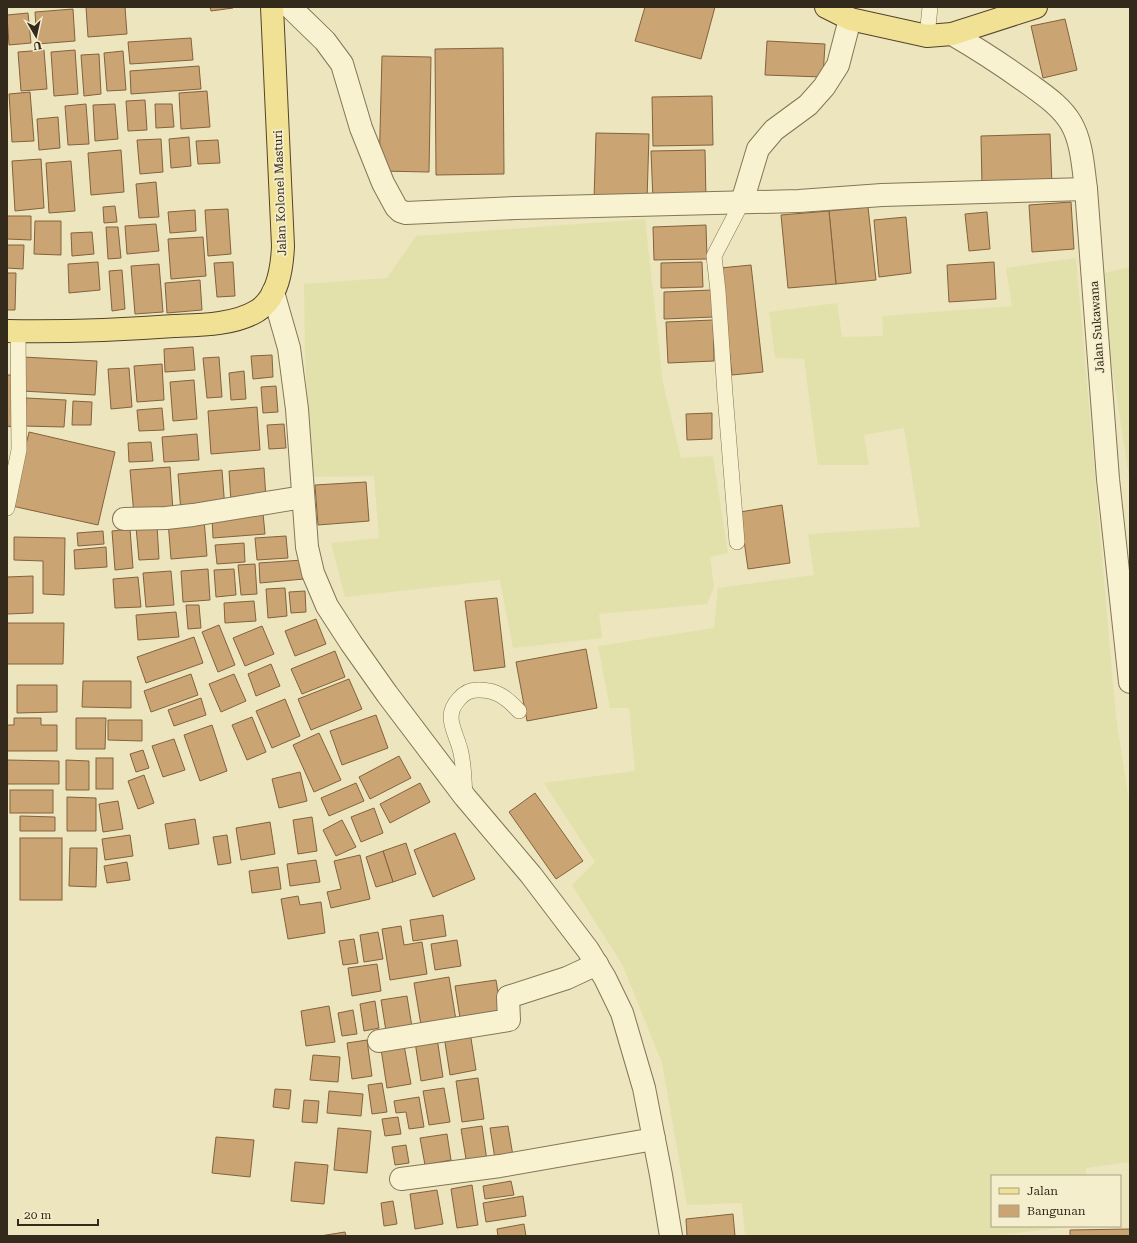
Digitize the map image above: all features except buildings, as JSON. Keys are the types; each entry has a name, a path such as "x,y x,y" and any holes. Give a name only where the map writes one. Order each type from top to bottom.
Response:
{"main road":[{"name":"Jalan Kolonel Masturi","path":"12,331 122,330 220,323 247,316 258,311 265,304 280,277 283,262 272,7"},
{"path":"826,7 850,18 927,36 952,34 1036,7"}],"street":[{"path":"290,7 325,40 342,64 361,128 383,183 393,202 400,211 411,214 516,208 799,201 882,195 1086,189"},
{"path":"742,202 758,149 774,130 808,105 824,88 838,65 850,18"},
{"name":"Jalan Sukawana","path":"952,34 1020,77 1053,102 1064,112 1072,124 1077,137 1086,189 1108,478 1130,682"},
{"path":"273,292 290,355 297,409 306,546 314,573 327,606 387,694 465,797 531,875 597,964 622,1013 644,1088 671,1236"},
{"path":"124,519 166,518 193,515 303,497"},
{"path":"379,1041 509,1020 508,997 566,978 597,964"},
{"path":"401,1179 500,1166 654,1139"}],"lane":[{"path":"927,36 930,7"},
{"path":"737,542 714,256 742,202"},
{"path":"7,508 19,450 12,331"},
{"path":"465,797 461,754 451,721 451,711 455,703 462,695 472,690 483,690 503,695 519,711"}],"green space":[{"path":"645,219 663,383 681,458 713,456 728,553 710,557 714,587 707,604 599,614 602,638 513,648 500,580 345,597 331,543 379,538 374,476 311,477 305,355 304,284 387,278 416,236"},
{"path":"1076,258 1116,717 1130,808 1130,1162 1086,1168 1086,1175 991,1175 991,1227 1065,1227 991,1236 745,1236 742,1203 687,1205 662,1063 623,966 572,885 595,862 544,783 635,771 629,708 610,708 598,646 714,628 718,588 814,575 808,534 920,527 904,428 864,435 869,465 818,465 804,359 775,358 769,312 837,303 842,337 883,336 882,316 1012,306 1006,268"},
{"path":"1130,267 1130,483 1106,329 1104,273"}]}
